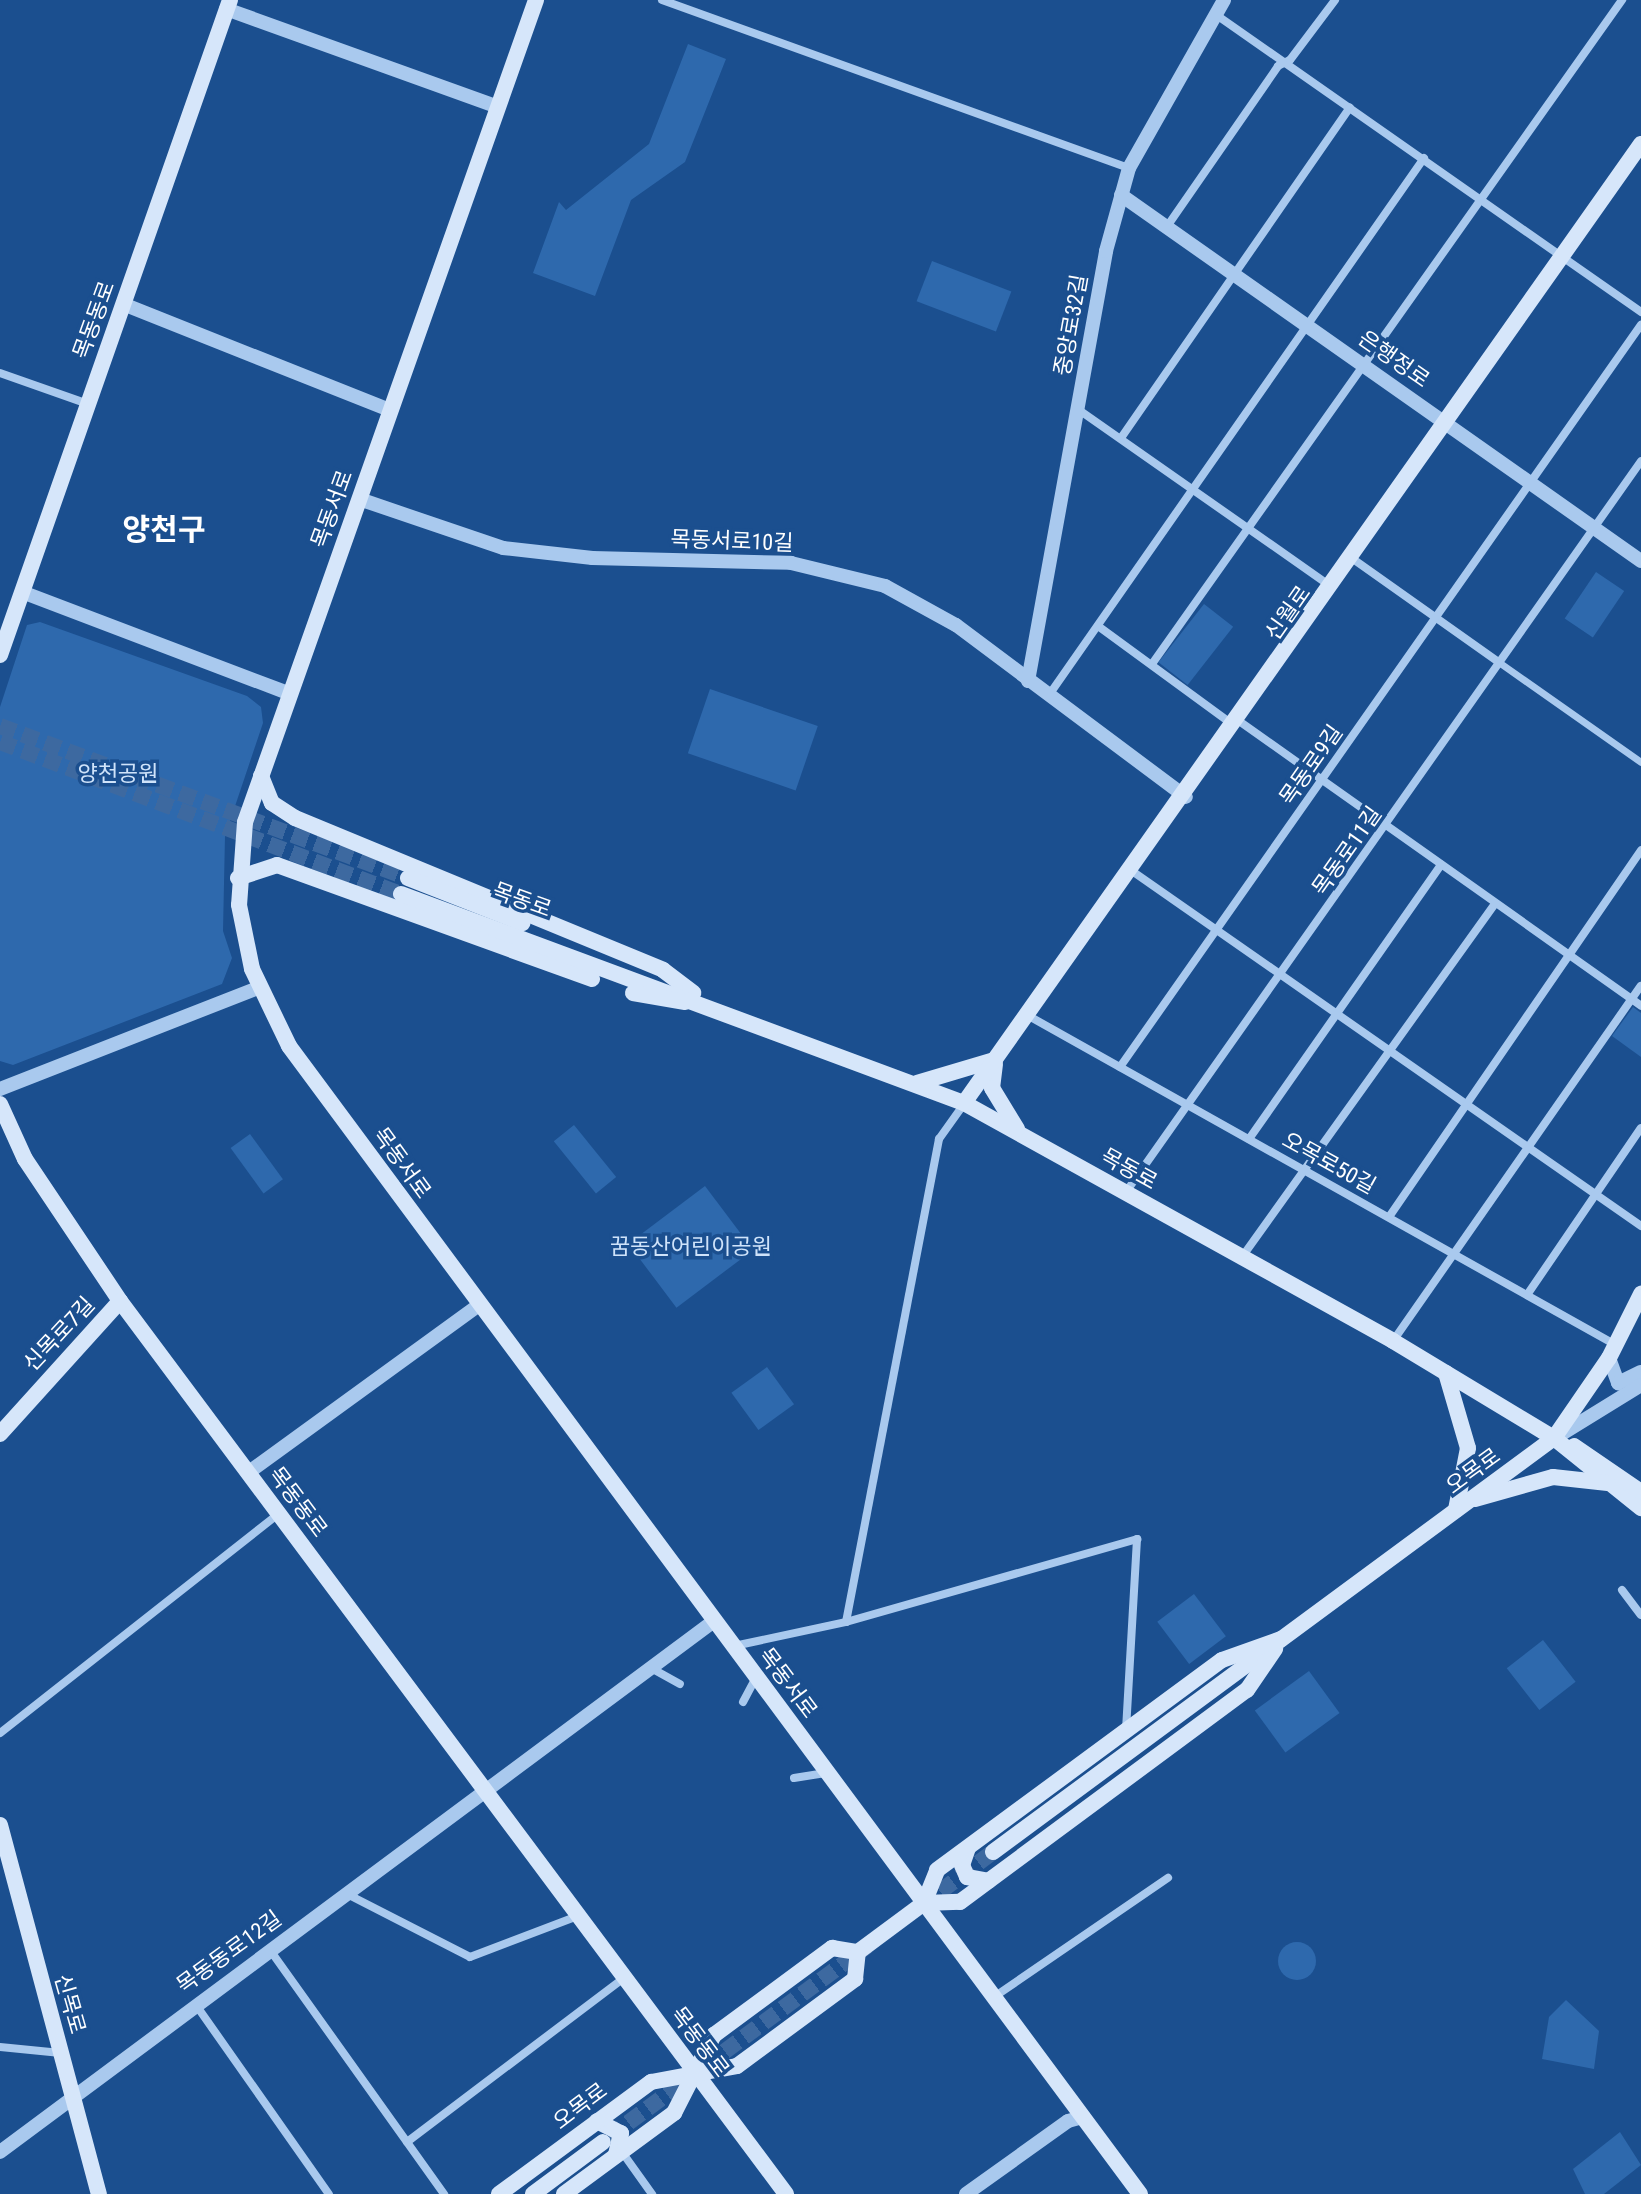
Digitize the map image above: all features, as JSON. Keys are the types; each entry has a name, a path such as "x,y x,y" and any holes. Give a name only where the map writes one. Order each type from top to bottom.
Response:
{"main road":[{"name":"목동서로","path":"536,0 261,776 238,878 258,988 289,1046 1140,2194"},
{"name":"목동동로","path":"0,655 228,4"},
{"name":"신월로","path":"964,1103 1186,797 1641,144"},
{"path":"261,776 272,803 295,818 663,970 707,1004"},
{"path":"238,878 277,865 648,998 707,1004"},
{"name":"목동로","path":"408,878 650,972 659,986"},
{"name":"목동로","path":"401,894 644,988 659,986 964,1103 1445,1372 1554,1438 1641,1508"},
{"path":"911,1083 996,1060 992,1088 1021,1134"},
{"name":"목동동로","path":"0,1104 25,1159 120,1301 786,2194"},
{"name":"오목로","path":"993,1852 1554,1438 1612,1351 1641,1294"},
{"name":"신목로7길","path":"0,1434 120,1301"},
{"path":"1445,1372 1468,1448 1463,1505 1553,1477 1614,1485"},
{"name":"목동로","path":"1554,1438 1594,1454 1641,1492"},
{"name":"오목로","path":"499,2194 651,2082 737,2066 855,1979 858,1952 924,1903 937,1870 1222,1660 1281,1639"},
{"name":"오목로","path":"924,1903 960,1902 989,1881 1247,1690 1281,1639"},
{"name":"신목로","path":"0,1825 8,1884 73,2094 99,2194"},
{"path":"969,1846 963,1869 989,1881"},
{"path":"564,2194 674,2113 726,2026 832,1948 858,1952"},
{"path":"597,2121 621,2133 618,2154"},
{"name":"오목로","path":"533,2194 603,2142"}],"street":[{"path":"662,0 1129,168"},
{"name":"중앙로32길","path":"1028,681 1121,195 1129,168 1224,0"},
{"path":"1166,228 1278,66 1290,60 1335,0"},
{"path":"1152,664 1367,367 1622,0"},
{"path":"228,4 498,107"},
{"path":"1215,14 1290,60 1350,107 1641,312"},
{"path":"1121,438 1350,107"},
{"path":"1049,696 1424,158"},
{"name":"은행정로","path":"1121,195 1641,561"},
{"path":"123,304 390,410"},
{"name":"목동로9길","path":"1120,1067 1641,325"},
{"path":"0,373 88,404"},
{"path":"1079,410 1196,488 1333,587"},
{"name":"목동로11길","path":"1126,1192 1283,975 1639,467"},
{"name":"목동서로10길","path":"359,499 503,548 592,558 791,563 844,574 932,609 1186,797"},
{"path":"1353,559 1641,762"},
{"path":"22,592 290,694"},
{"path":"1098,626 1641,1006"},
{"path":"1389,1217 1464,1100 1571,956 1641,850"},
{"path":"1249,1139 1441,865"},
{"path":"1132,871 1641,1226"},
{"path":"1242,1257 1495,903"},
{"path":"1393,1341 1641,986"},
{"path":"0,1089 258,988"},
{"name":"오목로50길","path":"1027,1015 1527,1295 1612,1351"},
{"path":"846,1622 939,1139 964,1103"},
{"path":"1527,1295 1641,1128"},
{"path":"249,1472 479,1305"},
{"path":"1612,1351 1618,1383 1641,1372"},
{"path":"1554,1438 1641,1385"},
{"path":"0,1733 279,1513"},
{"path":"733,1646 846,1622 1137,1539 1126,1730"},
{"path":"1622,1590 1641,1615"},
{"name":"목동동로12길","path":"0,2152 73,2094 714,1621"},
{"path":"651,1668 680,1684"},
{"path":"743,1702 756,1678"},
{"path":"794,1778 827,1773"},
{"path":"994,1997 1168,1878"},
{"path":"345,1894 470,1957 579,1916"},
{"path":"269,1950 444,2194"},
{"path":"407,2142 625,1977"},
{"path":"195,2004 329,2194"},
{"path":"0,2047 61,2054"},
{"path":"966,2194 1068,2121 1083,2117"},
{"path":"618,2154 652,2194"}],"green space":[{"path":"688,44 726,59 685,162 631,200 595,296 533,273 559,202 566,210 649,144"},
{"path":"932,261 1011,291 996,332 917,301"},
{"path":"1596,572 1624,591 1593,637 1565,618"},
{"path":"1204,604 1233,627 1188,685 1158,662"},
{"name":"양천공원","path":"40,622 247,696 261,707 263,723 225,836 223,931 232,958 222,984 13,1065 0,1061 0,707 27,625"},
{"path":"710,689 818,726 796,790 688,753"},
{"path":"1633,1007 1641,1013 1641,1057 1612,1036"},
{"path":"574,1125 616,1177 596,1193 554,1141"},
{"path":"250,1134 283,1179 263,1193 231,1148"},
{"name":"꿈동산어린이공원","path":"705,1186 753,1250 676,1308 628,1244"},
{"path":"767,1367 794,1404 758,1430 731,1393"},
{"path":"1194,1594 1226,1636 1189,1664 1157,1622"},
{"path":"1543,1640 1576,1682 1539,1710 1507,1668"},
{"path":"1309,1671 1340,1713 1285,1752 1255,1710"},
{"path":"1297,1942 1311,1947 1316,1961 1311,1975 1297,1980 1283,1975 1278,1961 1283,1947"},
{"path":"1566,2000 1599,2031 1594,2069 1542,2059 1549,2017"},
{"path":"1620,2132 1641,2165 1604,2194 1585,2194 1573,2169"}],"tunnel":[{"path":"0,726 408,878"},
{"path":"0,742 401,894"},
{"path":"921,1906 993,1852"},
{"path":"609,2137 867,1946"}],"district":[{"name":"양천구","path":"164,530"}]}
